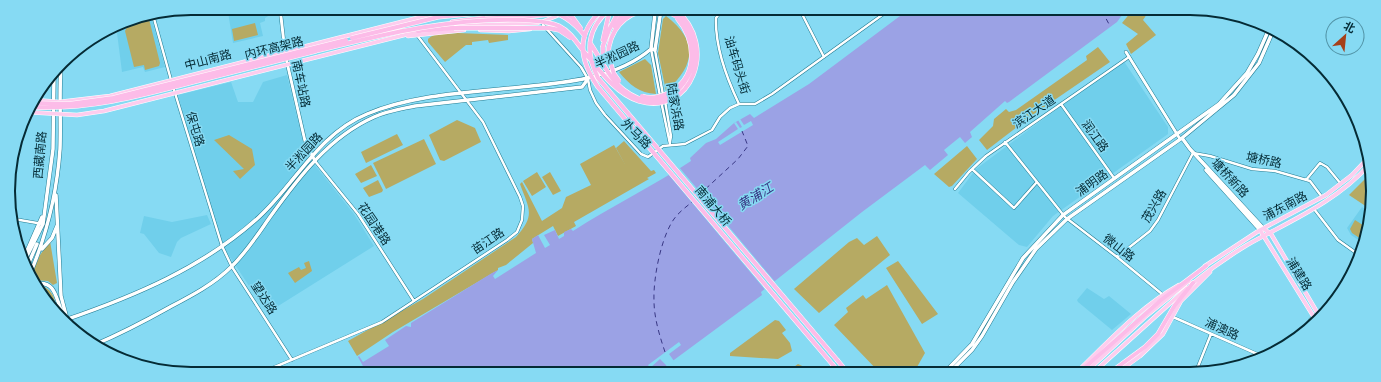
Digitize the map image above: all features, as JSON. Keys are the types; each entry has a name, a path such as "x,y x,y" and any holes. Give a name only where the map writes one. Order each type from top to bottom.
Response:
{"highway":[{"name":"内环高架路","path":"39,102 69,104 113,98 445,16 456,15"},
{"path":"445,16 469,15"},
{"path":"448,23 510,15"},
{"path":"557,15 563,16 571,21 584,35"},
{"path":"568,15 572,18 612,77 624,90 634,96 646,100 656,100 668,97 684,83 693,67 694,44 684,22 676,15"},
{"name":"南浦大桥","path":"598,15 588,28 582,50 587,71 598,87 834,367"},
{"name":"南浦大桥","path":"604,15 597,22 591,37 590,53 593,68 598,78 843,367"},
{"path":"609,15 603,39 603,63 613,84"},
{"path":"603,46 617,15"},
{"path":"622,15 609,41 608,55 614,74 618,81 630,91 645,97 663,95 677,87 684,80 689,69 691,60 689,36 674,15"},
{"path":"612,33 626,15"},
{"path":"612,33 633,15"},
{"path":"417,33 454,28 549,28 565,33 580,46 613,84 629,97 637,101 653,104 671,99 686,86 691,79 698,60 697,41 688,22 681,15"},
{"name":"内环高架路","path":"36,108 73,108 126,100 352,41 448,23 517,20 543,22 560,27 568,32 580,46"},
{"path":"1086,367 1161,300 1206,266"},
{"path":"1119,367 1145,347 1162,328 1176,304 1193,283"}],"main road":[{"name":"中山南路","path":"413,19 422,15"},
{"name":"中山南路","path":"41,100 59,102 110,96 432,15"},
{"name":"中山南路","path":"33,113 77,115 104,111 397,37 457,25 539,22 561,15"},
{"name":"陆家浜路","path":"653,50 654,15"},
{"name":"陆家浜路","path":"653,50 661,15"},
{"name":"中山南路","path":"417,33 448,30 517,31 543,25 552,19"},
{"path":"522,23 543,25"},
{"name":"浦明路","path":"950,367 972,344 1023,258 1065,217 1219,104 1235,87 1254,62 1267,33"},
{"name":"浦明路","path":"955,367 972,350 982,336 1025,264 1036,249 1065,217 1181,139 1234,95 1259,63 1271,35"},
{"name":"半淞园路","path":"70,318 134,294 172,277 222,246 260,215 312,155 342,128 364,115 386,106 460,92 588,79 636,60 653,50"},
{"name":"西藏南路","path":"33,268 47,231 55,186 60,149 59,102 61,73"},
{"name":"半淞园路","path":"100,342 120,334 182,301 232,266 256,238 285,196 315,161 346,133 375,116 415,106 582,86 588,79"},
{"name":"西藏南路","path":"27,255 44,213 53,149 52,101 54,81"},
{"name":"塘桥新路","path":"1181,139 1262,229 1271,234"},
{"name":"浦东南路","path":"1082,367 1117,333 1162,294 1262,229 1322,198 1352,175 1364,163"},
{"name":"浦东南路","path":"1100,367 1193,283 1217,264 1314,209 1350,185 1364,170"},
{"name":"西藏南路","path":"55,186 61,296 64,312"},
{"name":"西藏南路","path":"27,256 40,233 41,223"},
{"path":"40,252 52,238 58,225"},
{"name":"塘桥新路","path":"1262,229 1264,236"},
{"path":"29,261 40,233"},
{"name":"浦建路","path":"1271,234 1317,312"},
{"name":"浦建路","path":"1264,236 1313,316"},
{"name":"浦东南路","path":"1125,367 1156,342 1166,330 1184,298 1217,264"},
{"name":"浦东南路","path":"1091,367 1145,317 1206,266"},
{"path":"42,284 51,288 60,303 59,307"}],"street":[{"name":"南车站路","path":"281,15 287,65 301,126 315,161"},
{"name":"油车码头街","path":"718,15 716,22 721,56 739,104"},
{"path":"803,15 824,57"},
{"name":"外马路","path":"543,25 574,59 588,79 590,90 605,115 644,156 650,156 663,146 690,142 712,130 723,114 730,108 739,104 755,104 772,94 882,15"},
{"name":"保屯路","path":"154,19 222,246"},
{"name":"苗江路","path":"275,367 382,322 517,232 522,220 523,206 483,122 417,33"},
{"name":"陆家浜路","path":"653,50 671,136 670,144"},
{"name":"塘桥新路","path":"1126,52 1181,139"},
{"name":"滨江大道","path":"955,189 972,169 1005,142 1130,57"},
{"name":"润江路","path":"1061,104 1115,179"},
{"name":"微山路","path":"1005,142 1065,217 1162,294"},
{"name":"塘桥路","path":"1193,154 1210,156 1252,169 1274,171 1306,180"},
{"name":"茂兴路","path":"1117,257 1150,231 1158,220 1193,154"},
{"name":"花园港路","path":"315,161 358,214 414,301"},
{"path":"1322,198 1314,185 1306,180 1320,163 1327,167 1341,184"},
{"path":"972,169 1014,208 1037,182"},
{"path":"1314,209 1338,240 1355,252"},
{"path":"18,220 41,223"},
{"name":"望达路","path":"222,246 232,266 292,360"},
{"name":"浦澳路","path":"1173,317 1257,354"},
{"path":"1198,367 1211,334"}],"shaded area":[{"path":"228,15 270,15 265,18 265,21 260,23 263,36 233,43"},
{"path":"1129,15 1146,15 1143,20 1156,35 1131,54 1126,44 1138,34 1122,23"},
{"path":"666,16 684,34 688,43 689,53 688,62 683,72 666,91 658,53 663,19"},
{"path":"152,19 165,67 145,72 143,67 122,72 117,31 134,24"},
{"path":"149,20 160,63 159,66 145,70 144,65 134,67 125,31 127,27"},
{"path":"255,23 258,35 234,41 232,29"},
{"path":"458,33 508,35 508,40 489,43 488,40 472,42 472,45 466,45 445,62 428,42 428,39 438,34"},
{"path":"1098,47 1110,62 1034,114 987,150 979,140 993,126 994,119 1006,109 1009,112 1016,110 1087,60 1086,56"},
{"path":"645,59 651,65 656,94 635,88 619,72"},
{"path":"1123,60 1168,127 1168,134 1053,216 1027,247 1019,245 958,193 976,169"},
{"path":"287,75 306,154 354,214 374,246 267,313 218,239 178,95 231,82 238,102 253,102 263,82"},
{"path":"457,120 475,128 481,142 444,161 440,160 429,135"},
{"path":"397,134 403,145 366,163 361,152"},
{"path":"229,135 252,149 255,165 240,179 233,171 244,169 214,140"},
{"path":"424,139 436,164 386,189 373,163"},
{"path":"624,141 651,171 654,170 656,173 647,178 649,179 574,222 576,226 558,236 553,226 532,239 533,243 506,265 498,268 498,270 393,332 357,356 348,341 423,299 516,237 526,223 529,212 520,184 522,182 542,221 562,208 566,197 591,185 580,164 614,145 626,166 616,148"},
{"path":"967,146 977,159 952,186 949,187 934,174"},
{"path":"371,165 377,176 361,183 355,174"},
{"path":"537,172 546,187 532,196 523,181"},
{"path":"550,172 561,191 553,195 542,177"},
{"path":"1366,178 1365,206 1349,195"},
{"path":"378,180 383,190 382,192 369,197 363,188"},
{"path":"1362,207 1365,209 1359,240 1351,235 1347,228"},
{"path":"207,215 211,224 181,238 177,242 171,257 159,253 144,234 140,233 144,216 172,222"},
{"path":"1355,220 1363,225 1360,238 1352,233 1350,229"},
{"path":"877,236 890,255 819,313 794,289 849,242 857,238 864,245"},
{"path":"50,241 57,283 53,285 48,281 40,280 33,270 40,255"},
{"path":"309,261 312,271 295,283 288,273 299,267 301,270 306,268 304,263"},
{"path":"898,261 938,314 922,324 886,268"},
{"path":"887,285 925,353 917,367 874,367 834,325 848,312 846,308 863,295 866,299"},
{"path":"44,286 47,288 55,302"},
{"path":"1087,288 1104,299 1109,296 1131,314 1112,330 1078,302 1077,300"},
{"path":"775,320 779,321 786,330 782,333 790,343 792,351 778,359 730,356 730,353"},
{"path":"798,364 804,367 794,367"}],"water":[{"name":"黄浦江","path":"901,15 1122,15 1117,22 1009,102 1007,103 1005,101 970,132 972,137 965,143 960,137 944,150 948,155 930,170 925,165 862,212 761,292 762,295 664,367 363,367 358,357 359,356 363,362 389,346 385,340 406,326 411,327 411,323 492,273 498,270 493,276 495,279 536,253 532,239 538,235 545,248 550,245 544,235 555,230 559,239 564,236 564,232 571,229 573,231 691,161 690,158 706,143 716,139 734,123 750,114 754,118 809,84"}],"pier":[{"path":"740,119 744,125 751,121 753,125 720,145 718,142 738,129 734,123 736,122 740,128 742,127 738,120"},
{"path":"679,167 776,283 766,291 668,174"},
{"path":"679,342 681,345 669,354 674,361 667,366 660,359 651,367 648,365"}],"ferry route":[{"path":"1104,15 1110,26"},
{"path":"699,195 738,159 748,146 742,131"},
{"path":"665,352 654,307 656,270 665,236 669,227 678,214 692,202"}]}
